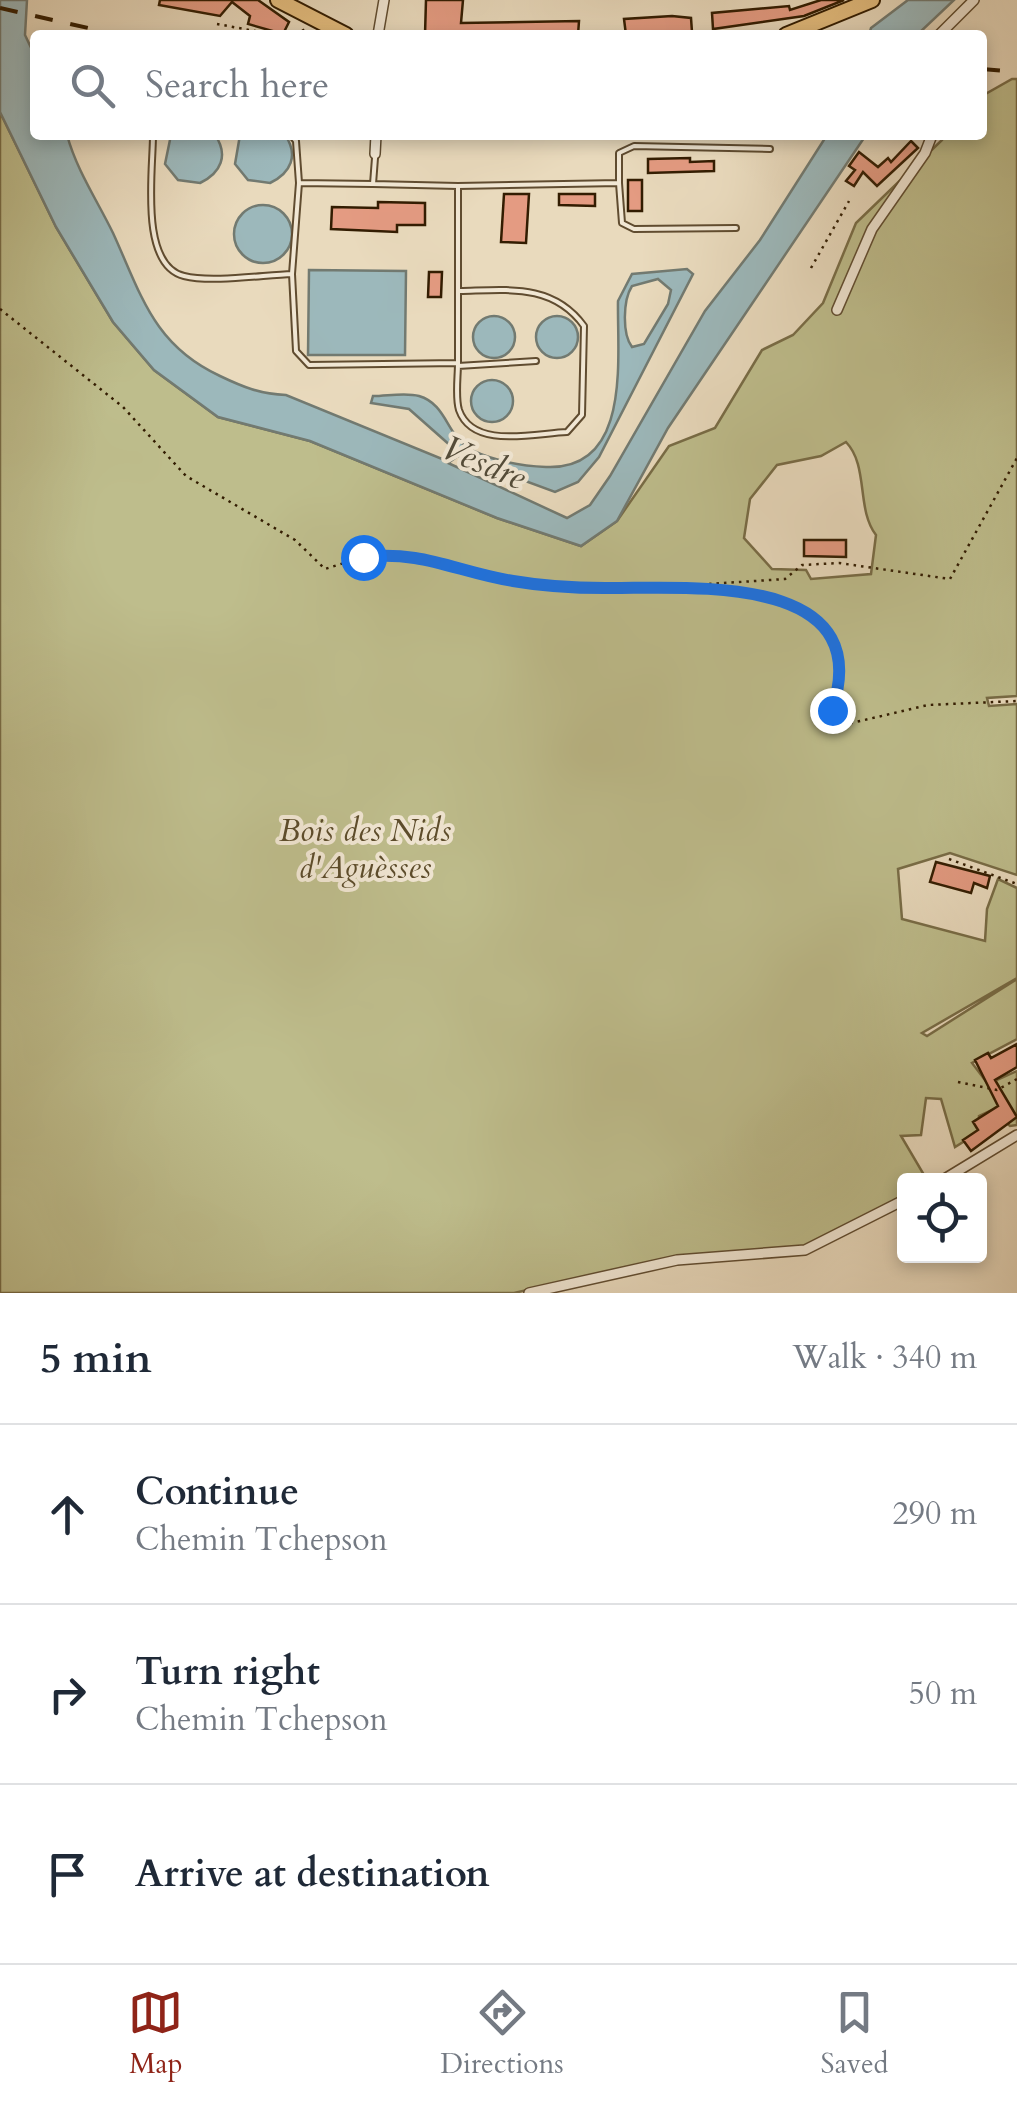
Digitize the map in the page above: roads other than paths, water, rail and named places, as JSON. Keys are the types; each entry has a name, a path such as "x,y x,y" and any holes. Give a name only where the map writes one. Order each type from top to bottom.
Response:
{"main road":[{"path":"278,0 336,30"},
{"path":"799,30 867,4"}],"street":[{"path":"379,30 384,0"},
{"path":"943,30 974,0"},
{"path":"376,140 376,154"},
{"path":"837,310 872,229 930,140"},
{"path":"955,1173 1017,1136"},
{"path":"528,1293 677,1260 805,1250 897,1204"}],"lane":[{"path":"153,140 153,237 161,260 182,276 292,274"},
{"path":"296,140 299,184 292,274 296,351 309,365 536,361"},
{"path":"736,228 634,229 622,223 619,153 634,146 770,149"},
{"path":"373,184 376,154"},
{"path":"299,184 619,182"},
{"path":"458,186 458,291 458,408 466,424 488,436 567,432 582,415 584,326 538,290 458,291"}],"water":[{"name":"Vesdre","path":"0,0 27,0 30,140 69,140 141,297 164,333 197,363 244,387 286,395 442,459 452,447 409,409 371,403 373,396 419,396 436,406 471,450 536,466 574,463 593,451 606,431 614,407 618,301 632,274 687,269 693,274 599,457 578,482 555,492 458,456 448,463 567,518 590,505 610,476 705,311 760,240 824,140 863,140 668,428 617,521 581,546 497,518 310,441 218,417 154,370 113,322 56,227 0,112","holes":["658,279 671,290 668,304 644,344 632,347 625,317 632,286"]},
{"path":"908,0 954,0 922,30 871,28"},
{"path":"170,140 218,140 222,150 218,169 200,183 178,180 165,164"},
{"path":"239,140 288,140 292,150 288,169 270,183 248,180 235,164"},
{"path":"263,205 284,213 292,234 284,255 263,263 242,255 234,234 242,213"},
{"path":"309,270 406,271 405,355 308,355"},
{"path":"494,316 509,322 515,337 509,352 494,358 479,352 473,337 479,322"},
{"path":"557,316 572,322 578,337 572,352 557,358 542,352 536,337 542,322"},
{"path":"492,380 507,386 513,401 507,416 492,422 477,416 471,401 477,386"}],"railway":[{"path":"0,8 97,30"},
{"path":"987,69 1017,72"}],"park label":[{"name":"Bois des Nids d'Aguèsses","path":"365,848"}]}
